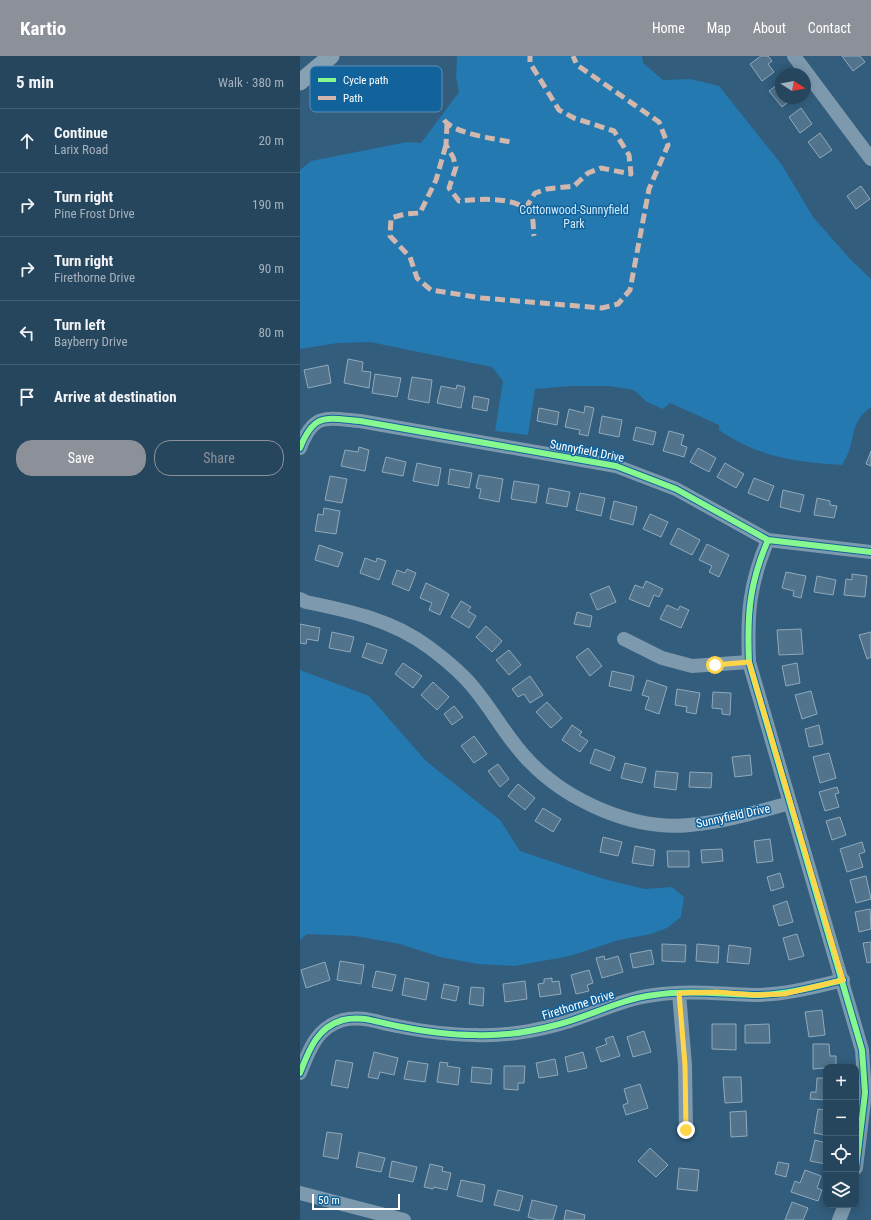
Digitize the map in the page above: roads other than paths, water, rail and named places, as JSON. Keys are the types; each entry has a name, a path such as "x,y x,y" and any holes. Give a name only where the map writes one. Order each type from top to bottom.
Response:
{"main road":[{"path":"319,66 331,56"},
{"path":"300,82 310,74"}],"street":[{"path":"794,56 871,159"},
{"name":"Sunnyfield Drive","path":"300,448 307,431 316,422 331,418 360,421 616,466 676,489 768,540 871,552"},
{"path":"768,540 758,563 749,604 749,662 843,980 862,1050 865,1093 859,1143"},
{"name":"Sunnyfield Drive","path":"300,599 306,602 350,611 391,624 429,647 465,678 529,761 561,790 591,806 617,815 650,823 688,825 732,818 790,803"},
{"path":"624,639 662,658 692,666 749,662"},
{"name":"Firethorne Drive","path":"300,1073 309,1050 319,1033 332,1024 344,1019 365,1018 395,1026 454,1034 475,1035 511,1033 556,1025 653,995 717,992 754,995 784,994 843,980"},
{"path":"679,993 685,1065 686,1130"},
{"path":"300,1193 404,1220"},
{"path":"838,1220 844,1208"}],"park label":[{"name":"Cottonwood-Sunnyfield Park","path":"574,217"}]}
